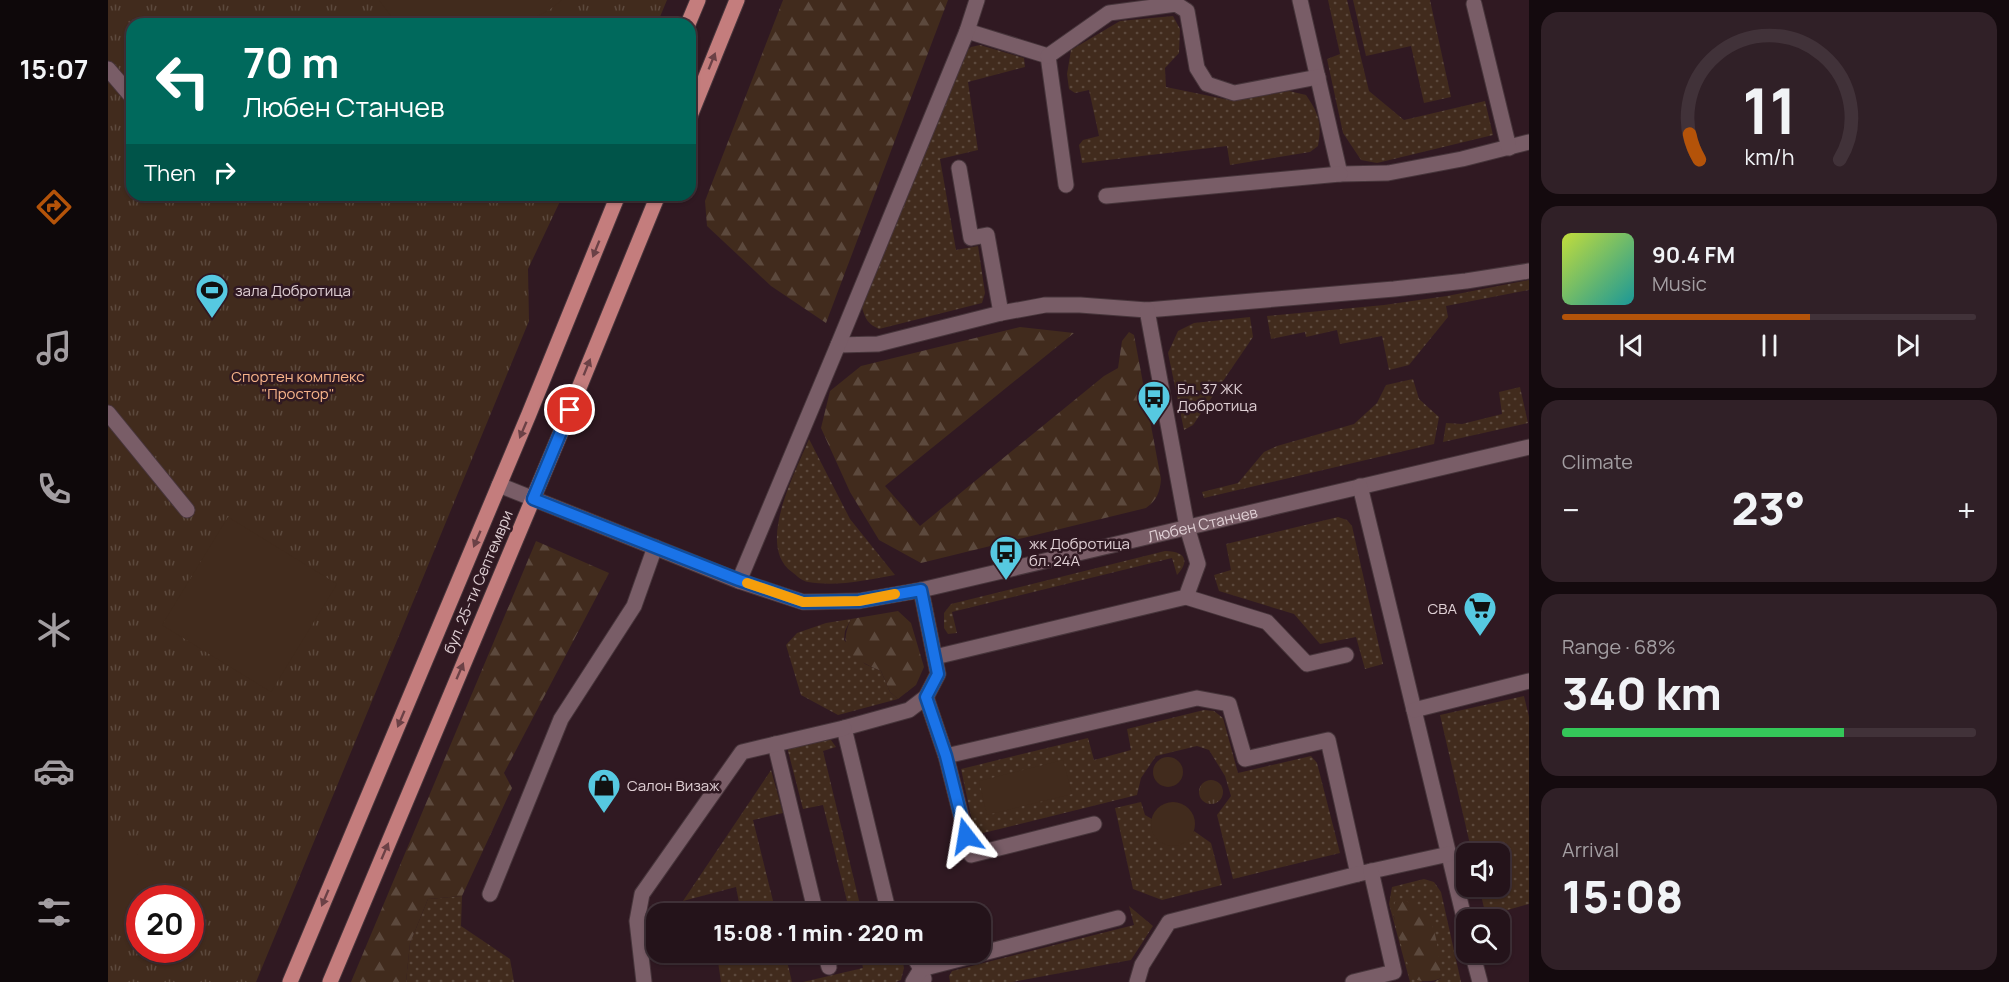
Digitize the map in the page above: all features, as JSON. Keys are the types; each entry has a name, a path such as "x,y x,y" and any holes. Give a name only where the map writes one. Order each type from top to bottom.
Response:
{"main road":[{"path":"690,18 698,0"},
{"path":"696,101 737,0"},
{"name":"бул. 25-ти Септември","path":"290,982 616,201"},
{"name":"бул. 25-ти Септември","path":"330,982 656,201"}],"street":[{"path":"739,580 967,31 977,0"},
{"path":"1300,0 1340,174"},
{"path":"1048,56 1110,13 1176,4 1187,11 1197,68 1207,84 1234,93 1318,77"},
{"path":"1474,4 1509,148"},
{"path":"967,31 1048,56"},
{"path":"1048,56 1066,185"},
{"path":"108,69 126,90"},
{"path":"1106,196 1340,174 1388,173 1462,159 1529,142"},
{"path":"959,168 971,238 987,235 1001,313"},
{"path":"838,345 878,344 1001,313 1045,305 1147,310 1404,288 1529,271"},
{"path":"1147,310 1187,527 1197,564 1186,597"},
{"path":"108,413 187,510"},
{"name":"Любен Станчев","path":"499,485 739,580 803,602 859,601 921,590 1360,486 1528,450"},
{"path":"1360,486 1462,909"},
{"path":"490,894 561,719 634,606 655,547"},
{"path":"644,982 637,921 642,894 742,752 909,710 926,697 938,674 921,590"},
{"path":"935,657 1186,597 1267,622 1307,664 1346,655"},
{"path":"1414,710 1529,681"},
{"path":"926,697 946,756 971,855 1094,824"},
{"path":"946,756 1197,698 1229,704 1245,759 1328,740 1394,972 1353,982"},
{"path":"844,728 886,903"},
{"path":"774,744 813,903"},
{"path":"1137,982 1142,965 1169,922 1449,854"},
{"path":"914,963 919,978 1118,918"},
{"path":"1475,963 1479,982"}],"green space":[{"name":"Спортен комплекс \"Простор\"","path":"108,0 667,0 660,18 126,18 126,201 560,201 528,269 529,321 256,982 108,982"},
{"path":"379,0 562,0 534,18 392,18"},
{"path":"783,0 948,0 826,323 771,286 707,226 705,201"},
{"path":"1328,0 1347,0 1369,91 1404,120 1485,101 1493,135 1377,163 1361,160 1343,133 1327,59 1340,54"},
{"path":"1353,0 1430,0 1451,97 1424,103 1411,46 1366,56"},
{"path":"1173,16 1180,29 1179,53 1165,68 1166,87 1234,101 1289,91 1306,95 1318,119 1320,131 1318,146 1310,152 1230,165 1227,146 1082,163 1079,145 1083,140 1099,136 1089,90 1075,93 1069,89 1067,74 1071,50 1120,21"},
{"path":"980,45 1024,58 1025,67 968,82 978,150 940,159 956,250 978,246 985,293 982,303 879,329 868,321 862,307 963,54 971,47"},
{"path":"1529,280 1529,290 1446,306 1448,317 1409,365 1389,370 1382,336 1340,344 1337,330 1306,337 1305,332 1271,339 1267,316 1384,305 1447,296"},
{"path":"1250,317 1253,337 1193,425 1184,430 1168,353 1178,331 1194,323"},
{"path":"1020,327 1074,333 885,486 920,526 1104,376 1118,368 1122,341 1129,332 1134,335 1161,479 1160,488 1153,502 1146,508 921,563 879,540 850,492 821,428 830,391 861,366"},
{"path":"1413,379 1419,399 1439,417 1434,444 1204,498 1202,492 1238,483 1264,452 1277,446 1354,424 1377,403 1386,385"},
{"path":"1520,387 1528,423 1443,442 1446,423 1462,424 1502,414 1499,392"},
{"path":"809,439 850,519 895,575 841,583 808,582 792,572 782,560 777,545 782,508"},
{"path":"228,517 337,584 271,692 162,625"},
{"path":"1338,517 1347,520 1352,526 1383,664 1365,669 1356,637 1320,644 1294,614 1219,591 1214,575 1231,570 1226,544"},
{"path":"536,541 609,573 504,773 512,788 462,896 428,899 410,943 406,982 351,982"},
{"path":"1172,551 1183,557 1184,565 1177,575 1172,558 952,612 957,633 948,634 944,628 944,613 951,604"},
{"path":"898,611 911,623 924,667 916,685 898,699 890,692 881,671 856,658 850,652 846,639 851,619"},
{"path":"851,619 845,631 844,640 865,664 881,671 890,692 898,699 838,715 801,695 786,645 797,633 826,623"},
{"path":"1524,696 1529,717 1529,904 1510,909 1484,909 1481,897 1510,897 1510,843 1470,843 1440,715"},
{"path":"1204,710 1214,711 1223,718 1238,773 1311,756 1317,763 1340,853 1233,879 1217,815 1231,796 1225,776 1209,750 1197,746 1156,756 1141,778 1137,795 975,835 961,769 1088,738 1094,760 1131,750 1127,729"},
{"path":"824,738 831,740 836,747 823,751 860,903 848,903 823,805 803,809 787,747"},
{"path":"1168,757 1174,758 1182,766 1182,778 1174,786 1168,787 1162,786 1154,778 1153,772 1154,766 1162,758"},
{"path":"1063,760 1072,794 987,815 979,781"},
{"path":"771,770 783,813 753,820 774,903 739,903 736,887 683,901"},
{"path":"1211,780 1220,783 1223,792 1220,801 1211,804 1202,801 1199,792 1202,783"},
{"path":"1141,802 1145,815 1152,819 1154,830 1165,843 1180,844 1194,831 1211,843 1222,885 1162,900 1133,889 1115,808"},
{"path":"1173,802 1188,809 1195,824 1188,839 1173,846 1158,839 1151,824 1158,809"},
{"path":"108,823 166,885 126,885 126,923 108,940"},
{"path":"1424,879 1434,882 1441,892 1461,982 1434,982 1441,978 1393,915 1417,979 1423,982 1410,982 1389,904 1392,887"},
{"path":"462,896 461,926 510,959 514,982 406,982 410,943 428,899"},
{"path":"1404,900 1423,910 1433,927 1441,978 1429,981 1417,980 1410,969 1394,914 1395,902"},
{"path":"1129,906 1153,926 1131,960 1012,982 950,982 949,976 952,971 991,963 1134,925"},
{"path":"718,963 787,963 792,982 721,982"},
{"path":"862,963 903,963 904,968 901,980 896,982 803,982 863,968"}],"slow traffic":[{"path":"747,583 803,602 859,601 895,594"}],"place":[{"name":"зала Добротица","path":"212,319"},
{"name":"Бл. 37 ЖК Добротица","path":"1154,426"},
{"name":"жк Добротица бл. 24А","path":"1006,581"},
{"name":"CBA","path":"1480,637"},
{"name":"Салон Визаж","path":"604,814"}],"route":[{"path":"570,410 533,499 739,580 803,602 859,601 921,590 938,674 926,697 946,756 966,836"}]}
